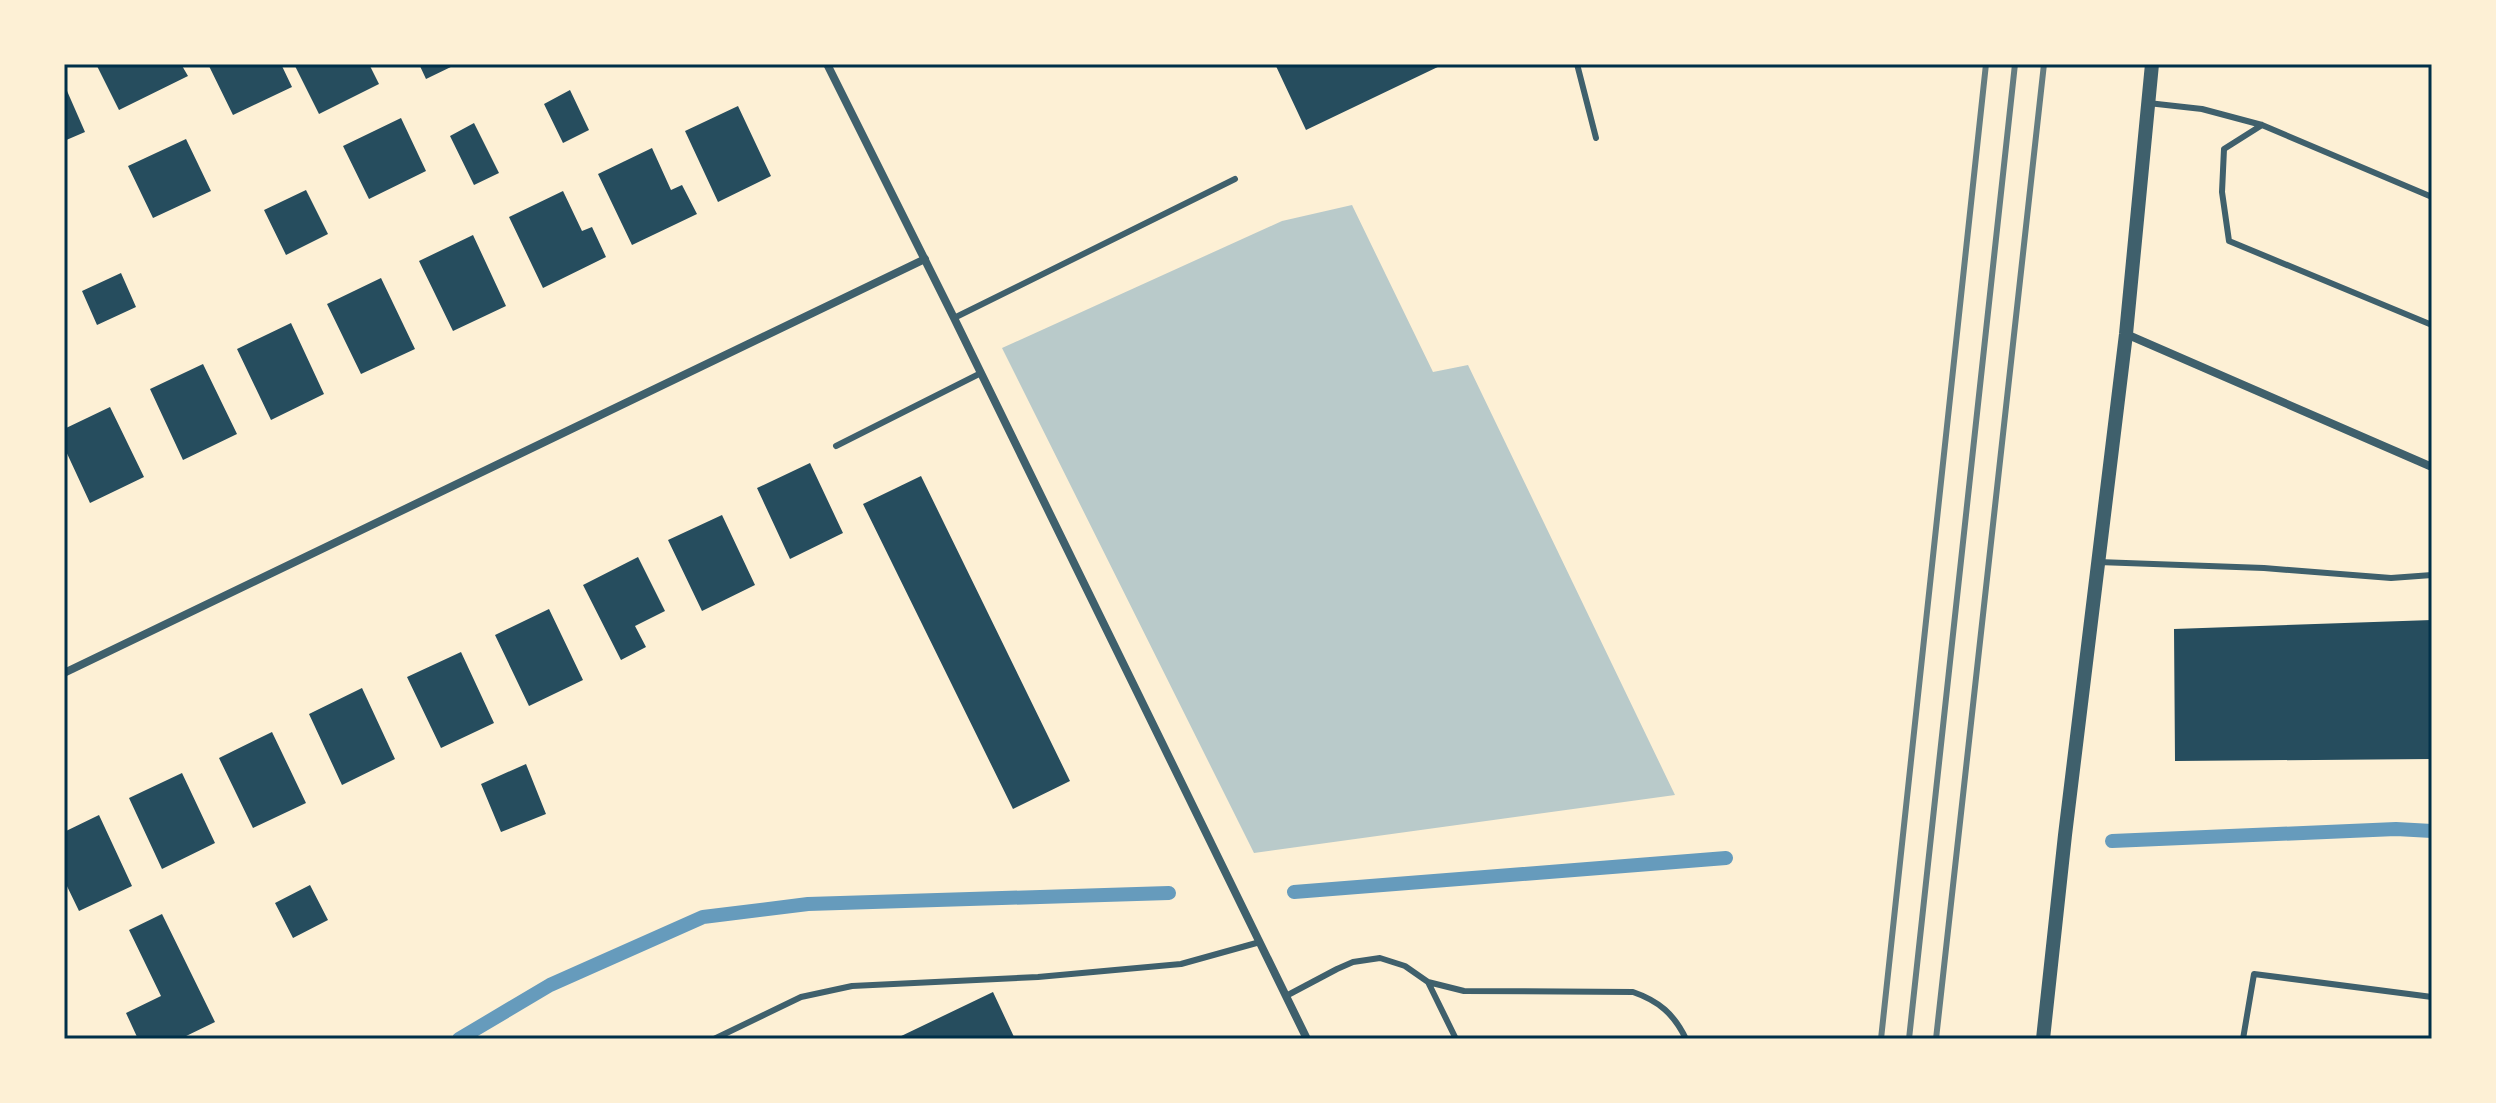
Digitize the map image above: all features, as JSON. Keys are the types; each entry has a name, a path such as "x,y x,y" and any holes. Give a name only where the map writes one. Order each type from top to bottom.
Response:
{"street":[{"path":"827,64 1307,1039"},
{"path":"2043,1039 2126,334 2152,64"},
{"path":"64,673 925,259"},
{"path":"2126,334 2432,467"}],"lane":[{"path":"1577,64 1596,138"},
{"path":"2148,103 2202,109 2262,125 2432,197"},
{"path":"2262,125 2224,149 2222,192 2229,241 2432,325"},
{"path":"954,318 1235,179"},
{"path":"836,446 981,373"},
{"path":"2098,562 2264,568 2391,578 2432,575"},
{"path":"714,1039 801,997 852,986 1038,977 1181,964 1260,942"},
{"path":"1286,996 1353,962 1380,958 1405,966 1428,982 1464,991 1633,992 1652,998 1677,1019 1686,1039"},
{"path":"2243,1039 2254,974 2432,997"},
{"path":"1428,982 1456,1039"}],"shaded area":[{"path":"1352,205 1433,372 1468,365 1675,795 1254,853 1002,348 1282,221"}],"building":[{"path":"96,64 181,64 188,76 119,110"},
{"path":"208,64 281,64 292,87 233,115"},
{"path":"294,64 369,64 379,84 319,114"},
{"path":"419,64 457,64 426,79"},
{"path":"1275,64 1444,64 1306,130"},
{"path":"64,84 85,132 64,141"},
{"path":"570,90 589,130 563,143 544,104"},
{"path":"738,106 771,176 718,202 685,131"},
{"path":"401,118 426,171 369,199 343,146"},
{"path":"474,123 499,173 474,185 450,136"},
{"path":"186,139 211,191 153,218 128,166"},
{"path":"652,148 671,190 682,185 697,214 632,245 598,174"},
{"path":"306,190 328,234 286,255 264,210"},
{"path":"563,191 582,231 592,227 606,257 543,288 509,217"},
{"path":"473,235 506,306 453,331 419,261"},
{"path":"121,273 136,307 97,325 82,291"},
{"path":"381,278 415,349 361,374 327,304"},
{"path":"291,323 324,394 271,420 237,349"},
{"path":"203,364 237,434 183,460 150,389"},
{"path":"110,407 144,477 90,503 64,447 64,429"},
{"path":"810,463 843,533 790,559 757,488"},
{"path":"921,476 1070,781 1013,809 863,504"},
{"path":"722,515 755,585 702,611 668,540"},
{"path":"638,557 665,611 635,626 646,647 621,660 583,585"},
{"path":"549,609 583,680 529,706 495,635"},
{"path":"2432,620 2432,759 2175,761 2174,629"},
{"path":"461,652 494,723 441,748 407,677"},
{"path":"362,688 395,759 342,785 309,714"},
{"path":"272,732 306,803 253,828 219,758"},
{"path":"526,764 546,814 501,832 481,784"},
{"path":"182,773 215,843 162,869 129,798"},
{"path":"99,815 132,886 79,911 64,880 64,832"},
{"path":"310,885 328,920 293,938 275,903"},
{"path":"162,914 215,1022 180,1039 138,1039 126,1013 161,996 129,930"},
{"path":"993,992 1015,1039 895,1039"}],"waterway":[{"path":"2112,841 2396,829 2432,831"},
{"path":"1294,892 1726,858"},
{"path":"459,1039 550,985 703,917 808,904 1169,893"}],"railway":[{"path":"1881,1039 1986,64"},
{"path":"1909,1039 2015,64"},
{"path":"1936,1039 2044,64"}]}
